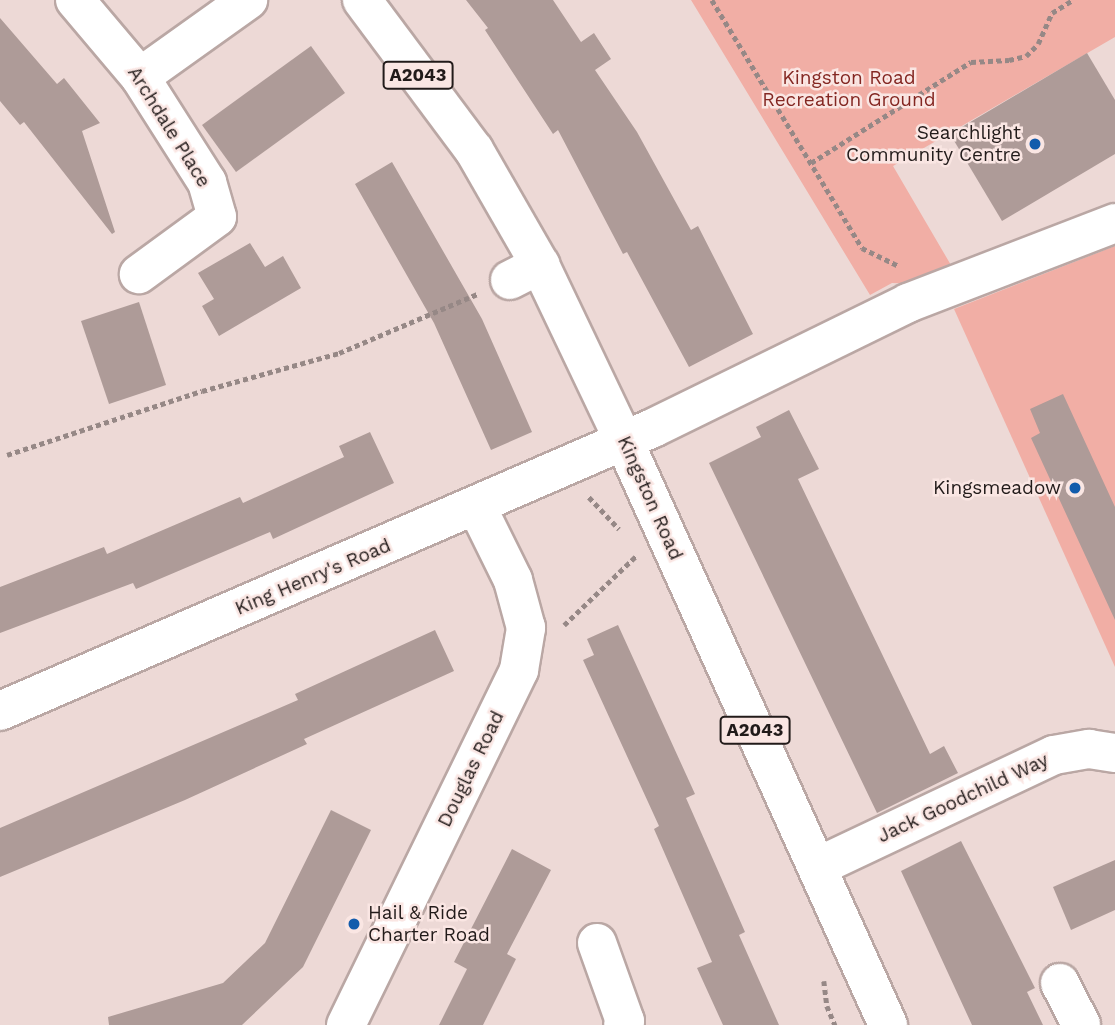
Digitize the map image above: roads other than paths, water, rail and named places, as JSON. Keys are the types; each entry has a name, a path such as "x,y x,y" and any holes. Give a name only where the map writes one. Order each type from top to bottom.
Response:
{"street":[{"name":"Archdale Place","path":"75,0 140,77 207,182 217,217 139,274"},
{"path":"140,77 248,0"},
{"name":"Kingston Road","path":"362,0 474,150 525,272 624,441 888,1025"},
{"name":"King Henry's Road","path":"0,711 477,507 624,441 908,303 1115,223"},
{"name":"Douglas Road","path":"346,1025 519,670 526,628 513,580 477,507"},
{"name":"Jack Goodchild Way","path":"817,867 1054,755 1089,749 1115,753"},
{"path":"597,943 625,1020 623,1025"},
{"path":"1060,983 1081,1025"}],"place":[{"name":"Searchlight Community Centre","path":"1035,144"},
{"name":"Kingsmeadow","path":"1075,488"},
{"name":"Hail & Ride Charter Road","path":"354,924"}],"park label":[{"name":"Kingston Road Recreation Ground","path":"849,89"}]}
